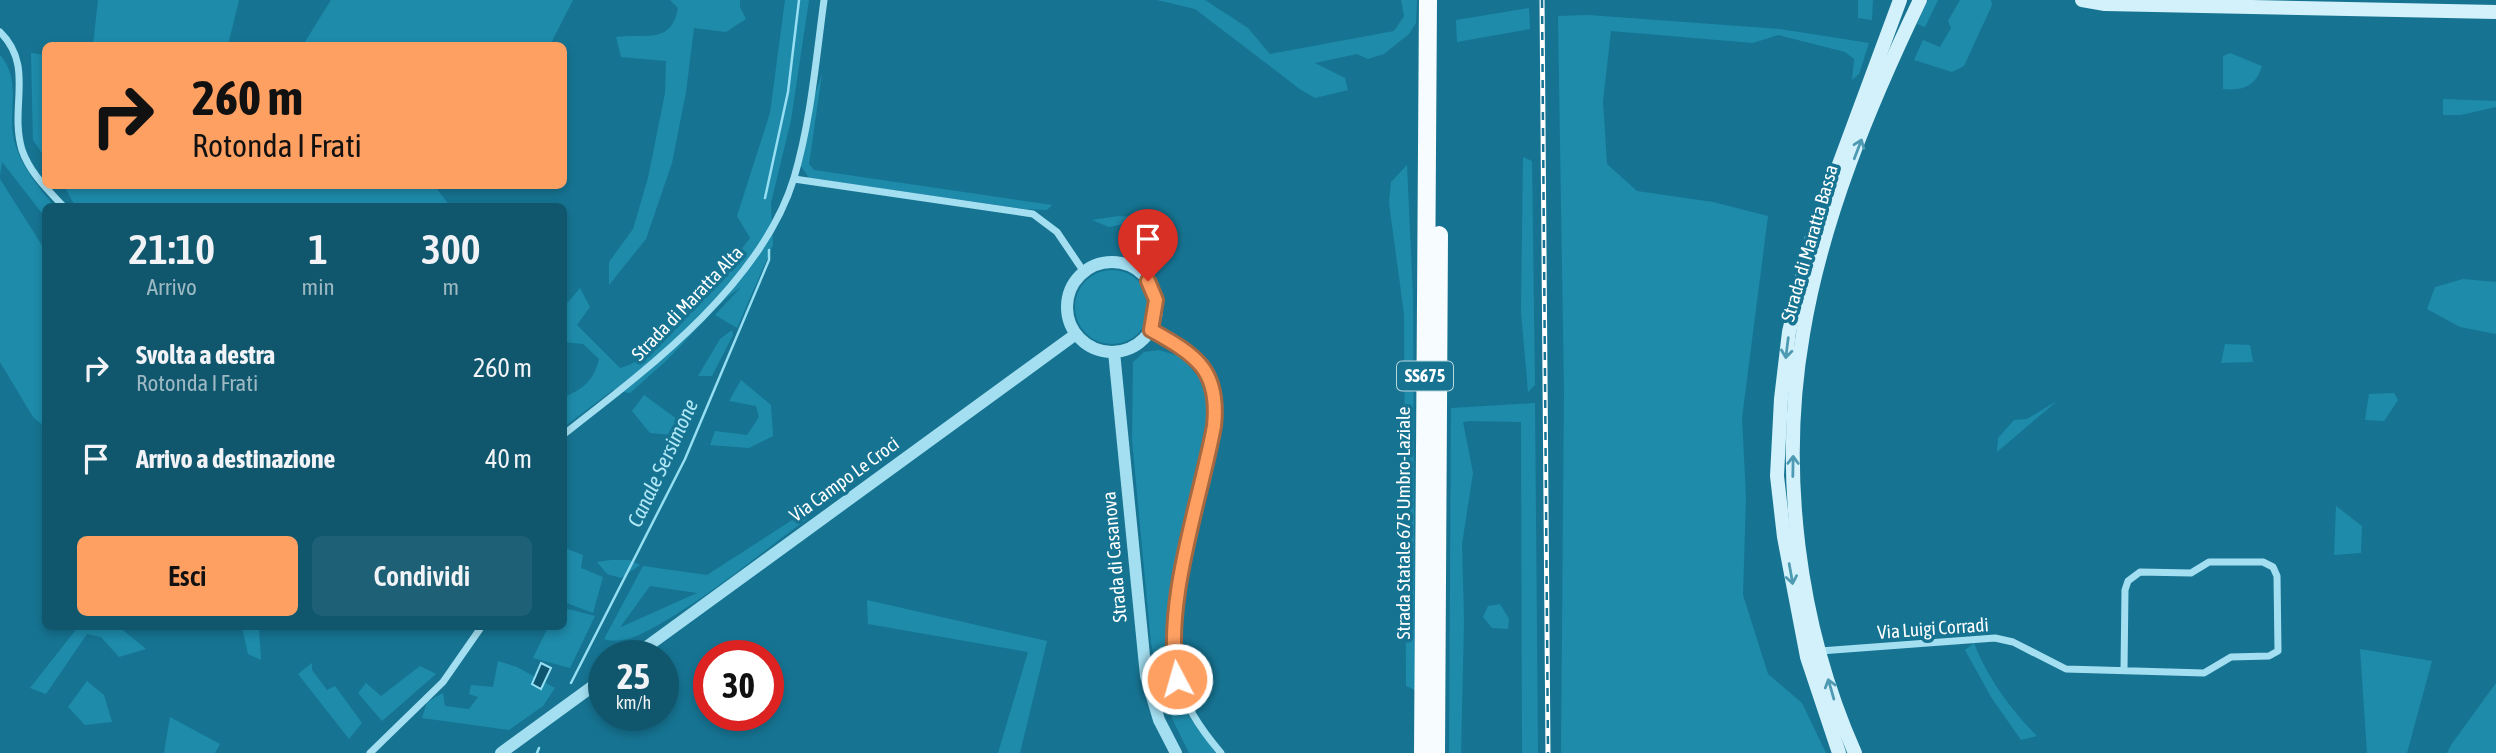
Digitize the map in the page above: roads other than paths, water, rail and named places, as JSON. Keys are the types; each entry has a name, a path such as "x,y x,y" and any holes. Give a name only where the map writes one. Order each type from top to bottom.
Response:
{"highway":[{"name":"Strada Statale 675 Umbro-Laziale","path":"1423,753 1428,0"},
{"name":"Strada Statale 675 Umbro-Laziale","path":"1436,753 1440,0"}],"main road":[{"name":"Strada di Maratta Bassa","path":"1839,753 1807,657 1784,537 1777,477 1781,399 1789,332 1811,240 1900,0"},
{"name":"Strada di Maratta Bassa","path":"1855,753 1832,697 1797,537 1793,475 1795,399 1802,336 1813,285 1845,181 1898,47 1920,0"},
{"path":"2082,0 2105,4 2496,12"}],"street":[{"name":"Strada di Maratta Alta","path":"567,432 643,373 738,277 760,250 793,179 807,126 824,0"},
{"path":"0,32 17,53 22,148 35,176 42,184"},
{"path":"793,179 1033,214 1057,232 1084,272"},
{"path":"47,189 60,203"},
{"path":"1103,263 1123,264 1141,273 1156,300 1151,330 1135,346 1114,352 1093,348 1076,334 1069,318 1068,302 1073,285 1084,272 1103,263"},
{"path":"1151,330 1196,358 1209,376 1215,391 1214,426 1182,577 1174,650 1183,696 1221,753"},
{"name":"Via Campo Le Croci","path":"656,640 1076,334"},
{"name":"Strada di Casanova","path":"1114,352 1146,676 1159,720 1176,753"},
{"name":"Via Luigi Corradi","path":"1820,651 1995,638 2013,642 2059,668 2204,673 2231,657 2269,656 2278,651 2277,576 2273,568 2263,562 2208,562 2192,573 2140,572 2133,576 2126,590 2124,670"},
{"path":"370,753 443,682 479,630"},
{"path":"501,753 588,690"}],"waterway":[{"name":"Canale Sersimone","path":"765,198 788,92 799,0"},
{"name":"Canale Sersimone","path":"571,683 685,459 769,260 769,250"},
{"name":"Canale Sersimone","path":"537,753 539,748"}],"railway":[{"path":"1542,0 1548,753"}]}
